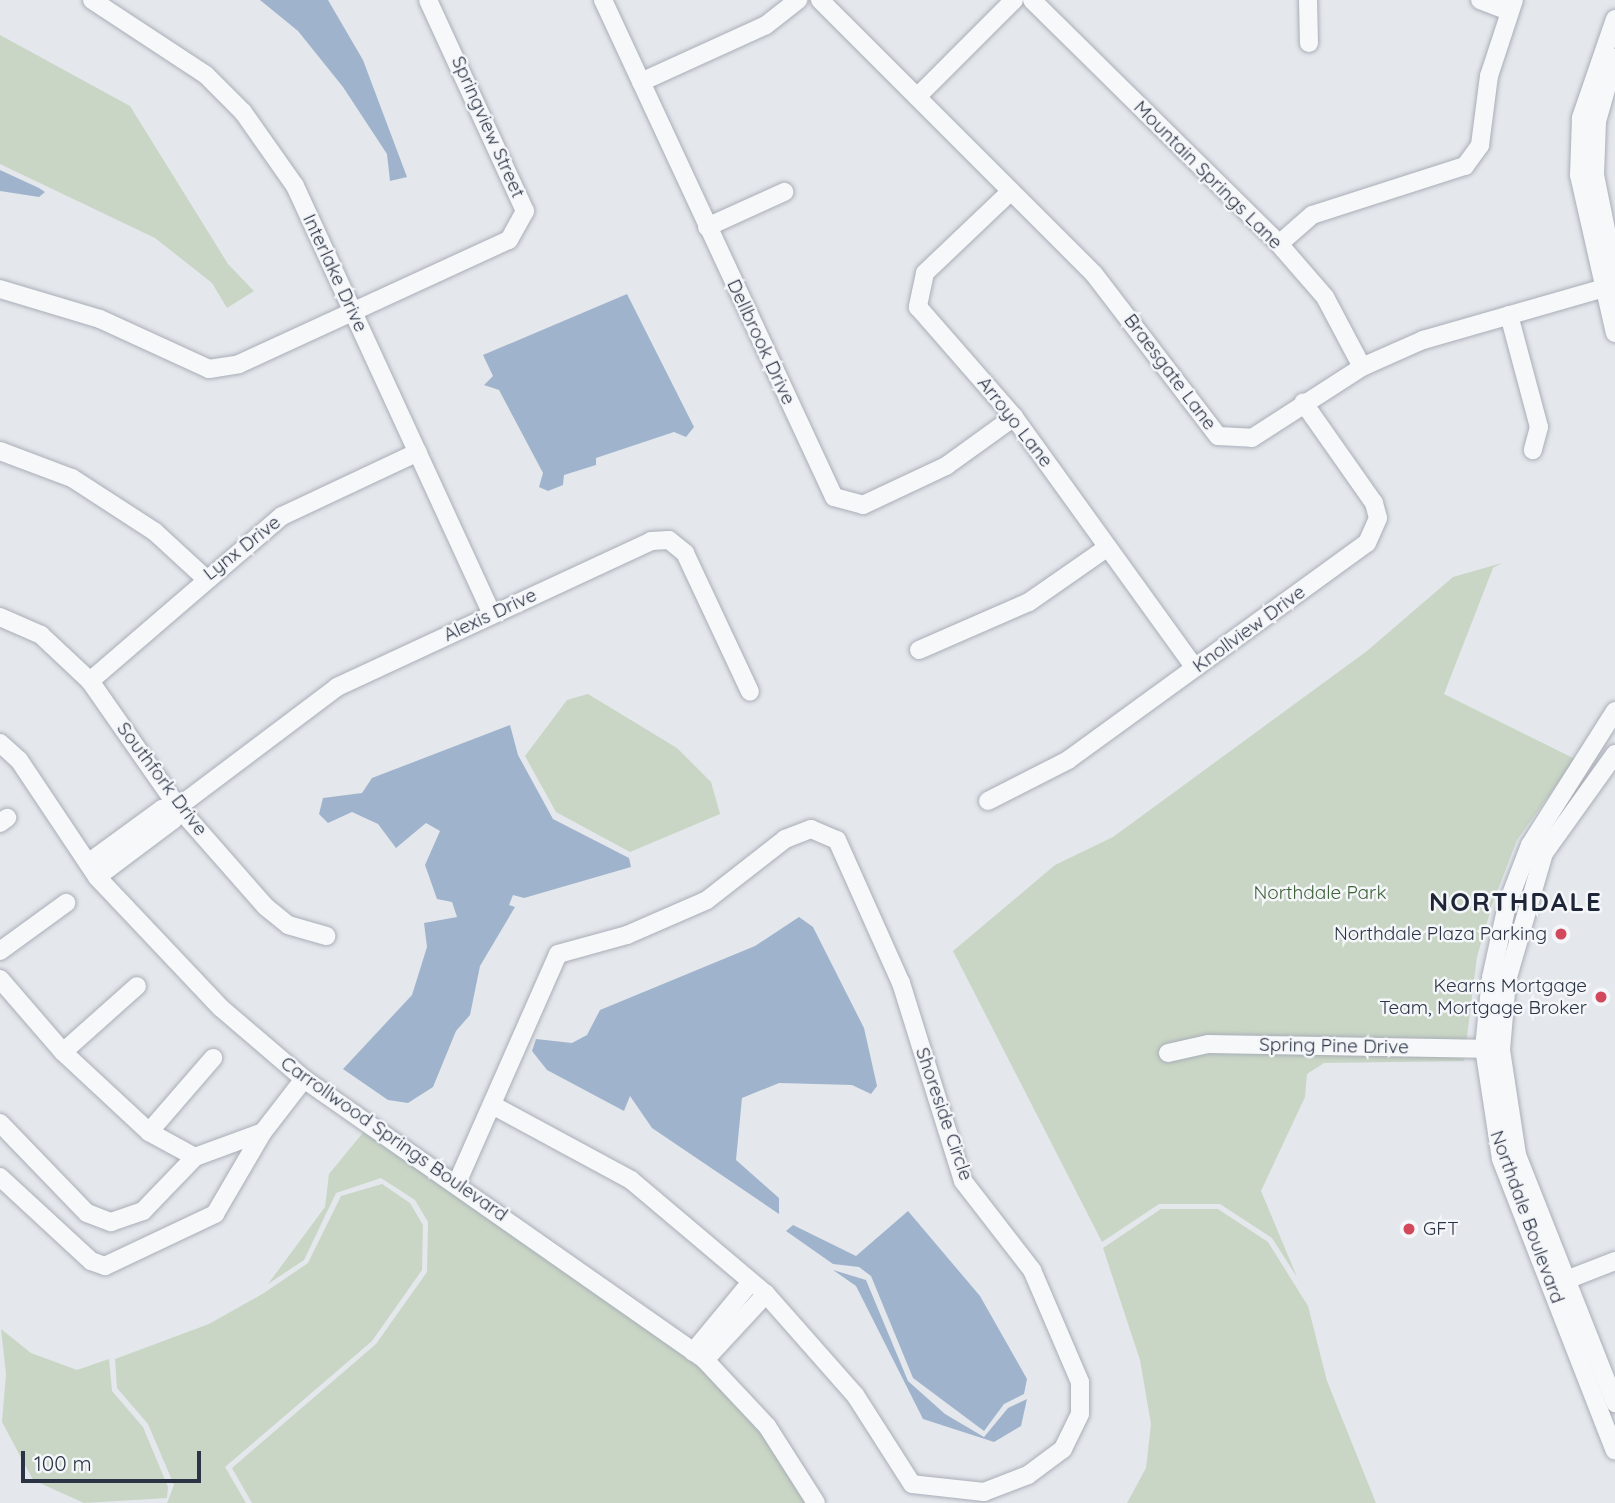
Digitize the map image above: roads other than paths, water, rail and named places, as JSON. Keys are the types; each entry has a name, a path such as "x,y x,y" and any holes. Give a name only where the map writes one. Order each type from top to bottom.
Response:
{"street":[{"name":"Interlake Drive","path":"92,0 165,43 243,112 295,186 492,614"},
{"name":"Springview Street","path":"353,310 509,240 525,211 428,0"},
{"name":"Dellbrook Drive","path":"603,0 834,497 863,505 946,466 1014,417"},
{"path":"641,82 766,24 798,0"},
{"name":"Braesgate Lane","path":"820,0 1094,274 1218,436 1252,438 1303,402 1362,367 1509,315 1609,287"},
{"path":"917,97 1014,0"},
{"name":"Mountain Springs Lane","path":"1032,0 1279,244 1325,297 1362,367"},
{"path":"1308,0 1309,43"},
{"path":"1279,244 1312,215 1465,166 1480,145 1489,76 1511,5 1480,0"},
{"path":"1615,19 1581,118 1579,176 1609,287 1615,333"},
{"path":"1615,58 1597,121 1595,175 1615,274"},
{"name":"Arroyo Lane","path":"1011,191 925,272 918,307 1014,417 1195,668"},
{"path":"707,228 784,192"},
{"path":"0,289 100,319 209,369 239,364 353,310"},
{"path":"1509,315 1539,427 1533,450"},
{"name":"Knollview Drive","path":"988,802 1068,760 1376,531 1374,503 1303,402"},
{"path":"0,451 72,478 155,531 204,577"},
{"name":"Lynx Drive","path":"90,681 204,577 282,516 418,452"},
{"name":"Alexis Drive","path":"93,870 173,820 178,807 337,687 651,541 669,540 685,553 750,692"},
{"path":"919,650 1029,602 1108,547"},
{"name":"Southfork Drive","path":"0,617 41,635 90,681 178,807 266,907 288,925 326,936"},
{"name":"Northdale Boulevard","path":"1615,711 1608,741 1530,845 1507,905 1491,978 1493,1049 1517,1154 1615,1451"},
{"name":"Carrollwood Springs Boulevard","path":"0,743 19,760 93,870 221,1009 304,1079 457,1183 699,1356 767,1426 817,1503"},
{"name":"Northdale Boulevard","path":"1493,1049 1507,980 1540,865 1615,754"},
{"name":"Shoreside Circle","path":"457,1183 494,1106 558,954 627,935 707,900 798,834 811,829 837,840 901,982 963,1181 1032,1270 1080,1382 1080,1414 1063,1449 1028,1475 984,1492 912,1484 855,1395 766,1294 631,1180 494,1106"},
{"path":"0,951 65,903"},
{"path":"0,979 64,1052 149,1132 195,1157"},
{"path":"64,1052 137,986"},
{"name":"Spring Pine Drive","path":"1168,1053 1208,1044 1493,1049"},
{"path":"149,1132 213,1058"},
{"path":"0,1177 91,1261 105,1266 215,1214 265,1131 304,1079"},
{"path":"0,1123 87,1213 111,1222 143,1211 195,1157 265,1131"},
{"path":"1558,1284 1615,1261"},
{"path":"699,1356 751,1282"},
{"name":"Northdale Boulevard","path":"1558,1284 1615,1403"},
{"path":"699,1356 766,1294"}],"water":[{"path":"260,0 328,0 363,60 407,177 390,181 387,154 343,87 298,31"},
{"path":"0,170 45,192 39,197 0,191"},
{"path":"627,294 694,427 686,437 674,432 596,458 596,465 564,475 563,485 548,491 539,487 543,473 499,390 484,385 493,376 483,355"},
{"path":"510,725 518,755 553,819 629,858 631,867 524,898 513,895 509,905 515,907 480,966 470,1015 456,1031 433,1087 408,1103 388,1100 343,1069 412,995 427,947 424,923 457,917 452,902 437,899 425,865 440,831 426,823 396,848 378,824 352,812 328,823 319,814 323,798 362,793 372,778"},
{"path":"799,917 813,927 864,1028 877,1086 871,1094 852,1085 779,1083 742,1098 736,1160 779,1198 779,1214 652,1128 630,1096 624,1111 547,1070 532,1051 536,1039 572,1043 587,1035 600,1010 755,946"},
{"path":"908,1211 980,1296 1027,1379 1024,1394 1004,1404 984,1431 913,1378 871,1276 859,1267 833,1264 786,1231 793,1225 856,1256"},
{"path":"833,1270 866,1280 908,1381 945,1414 984,1437 1008,1408 1027,1399 1021,1426 994,1442 923,1419 856,1286"}],"place":[{"name":"Northdale Plaza Parking","path":"1561,934"},
{"name":"Kearns Mortgage Team, Mortgage Broker","path":"1601,997"},
{"name":"GFT","path":"1409,1229"}],"district":[{"name":"NORTHDALE","path":"1516,902"}],"park label":[{"name":"Northdale Park","path":"1320,893"}]}
